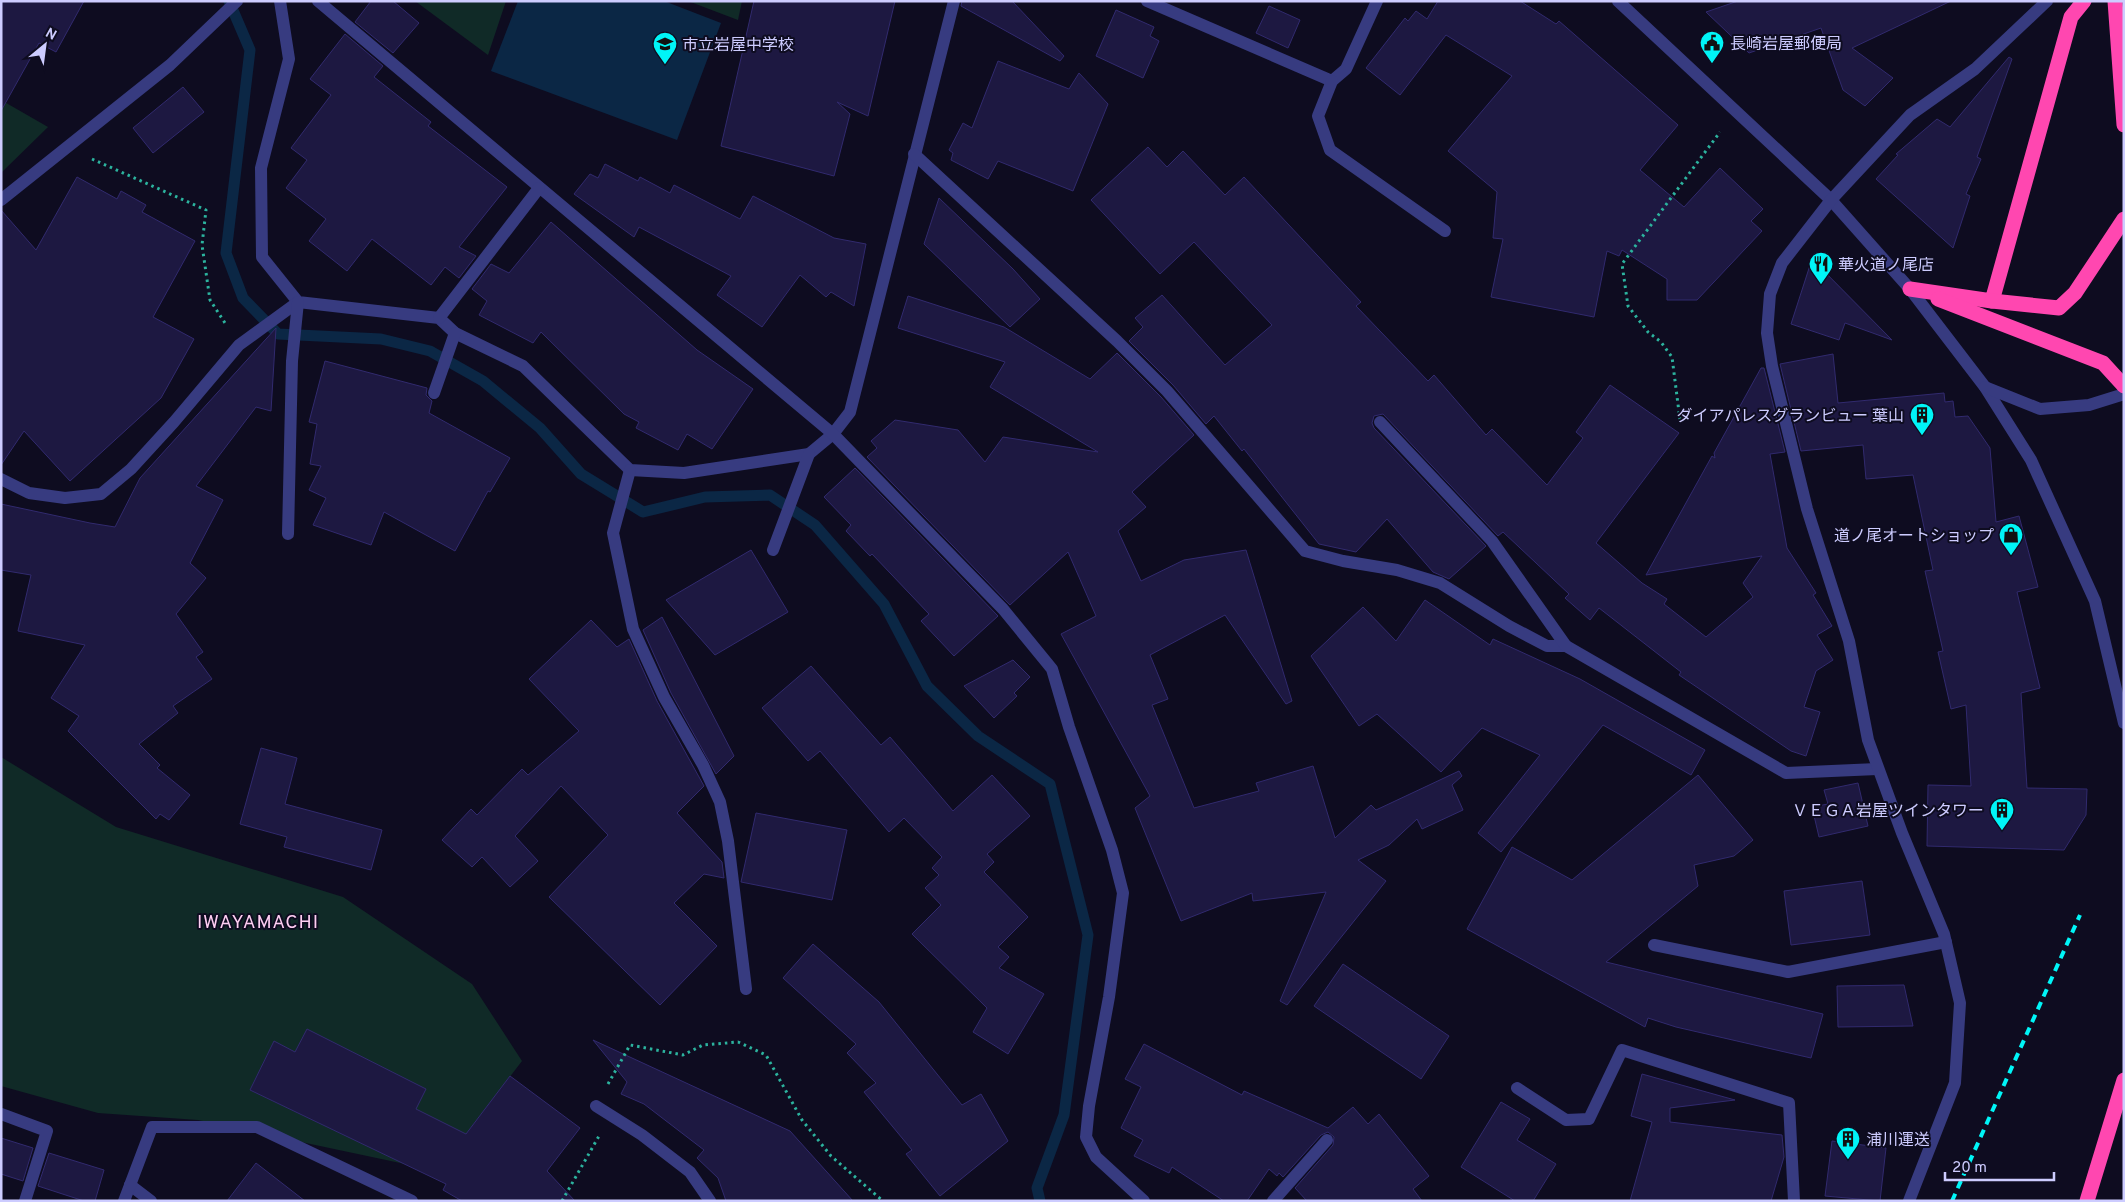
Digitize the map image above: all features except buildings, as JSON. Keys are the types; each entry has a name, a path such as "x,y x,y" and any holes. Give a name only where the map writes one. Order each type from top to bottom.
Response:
{"highway":[{"path":"1992,301 2072,17 2084,1"},
{"path":"2116,1 2124,125"},
{"path":"1910,289 1992,301 2059,308 2075,293 2124,219"},
{"path":"1910,289 2103,363 2124,388"},
{"path":"2087,1201 2124,1080"}],"street":[{"path":"1,200 170,65 237,1"},
{"path":"280,1 289,59 260,168 262,257 298,302 292,361 288,534"},
{"path":"318,1 833,434 1003,609 1052,669 1069,727 1112,850 1124,893 1089,1106 1086,1137 1096,1156 1144,1201"},
{"path":"1,479 29,493 65,498 102,494 131,469 239,345 298,302 439,318 455,333 523,366 630,470 684,473 808,454 833,434 850,412 954,1"},
{"path":"1147,1 1332,81"},
{"path":"1377,1 1346,69 1332,81 1318,116 1330,150 1445,231"},
{"path":"1618,1 1831,200 1910,289 1985,387 2031,460 2095,601 2124,723"},
{"path":"1909,1201 1955,1083 1960,1003 1946,942 1877,769 1868,740 1850,641 1807,509 1772,366 1767,333 1770,294 1782,263 1831,200 1910,115 1975,69 2048,1"},
{"path":"914,154 1117,341 1161,385 1305,552 1343,561 1397,570 1440,583 1509,626 1547,646 1566,646"},
{"path":"439,318 539,188"},
{"path":"434,392 455,333"},
{"path":"1985,387 2040,409 2089,405 2121,395 2124,388"},
{"path":"1380,422 1492,541 1566,646 1786,773 1877,769"},
{"path":"773,550 808,454"},
{"path":"630,470 613,533 633,629 664,697 703,765 720,802 728,841 746,989"},
{"path":"1654,945 1788,972 1946,942"},
{"path":"1517,1088 1566,1120 1589,1119 1622,1050 1789,1103 1794,1201"},
{"path":"596,1106 642,1134 690,1172 710,1201"},
{"path":"1,1114 47,1131 25,1201"},
{"path":"124,1201 152,1127 258,1127 412,1201"},
{"path":"1272,1201 1327,1140"},
{"path":"130,1185 151,1201"}],"path":[{"path":"1680,420 1672,357 1661,342 1648,332 1628,306 1622,264 1735,111"},
{"path":"66,148 206,210 202,245 210,300 239,345"},
{"path":"596,1106 630,1045 683,1054 703,1045 738,1042 766,1055 802,1120 831,1156 883,1201"},
{"path":"562,1201 611,1116"}],"green space":[{"path":"415,1 506,1 488,55"},
{"path":"688,1 742,1 738,20"},
{"path":"1,100 48,127 1,173"},
{"path":"1,757 116,827 343,897 472,984 522,1061 438,1171 198,1120 98,1113 1,1086"}],"water":[{"path":"518,1 664,1 721,23 677,140 491,71"}],"waterway":[{"path":"229,1 250,50 226,253 243,298 278,334 381,339 430,351 483,381 540,428 581,474 643,512 705,497 770,495 815,525 884,604 927,686 978,736 1050,784 1088,935 1064,1115 1037,1188 1040,1201"}],"railway":[{"path":"1952,1201 2080,915"}],"place":[{"name":"長崎岩屋郵便局","path":"1712,64"},
{"name":"市立岩屋中学校","path":"665,65"},
{"name":"華火道ノ尾店","path":"1821,285"},
{"name":"ダイアパレスグランビュー 葉山","path":"1922,436"},
{"name":"道ノ尾オートショップ","path":"2011,556"},
{"name":"ＶＥＧＡ岩屋ツインタワー","path":"2002,831"},
{"name":"浦川運送","path":"1848,1160"}],"district":[{"name":"IWAYAMACHI","path":"258,921"}]}
